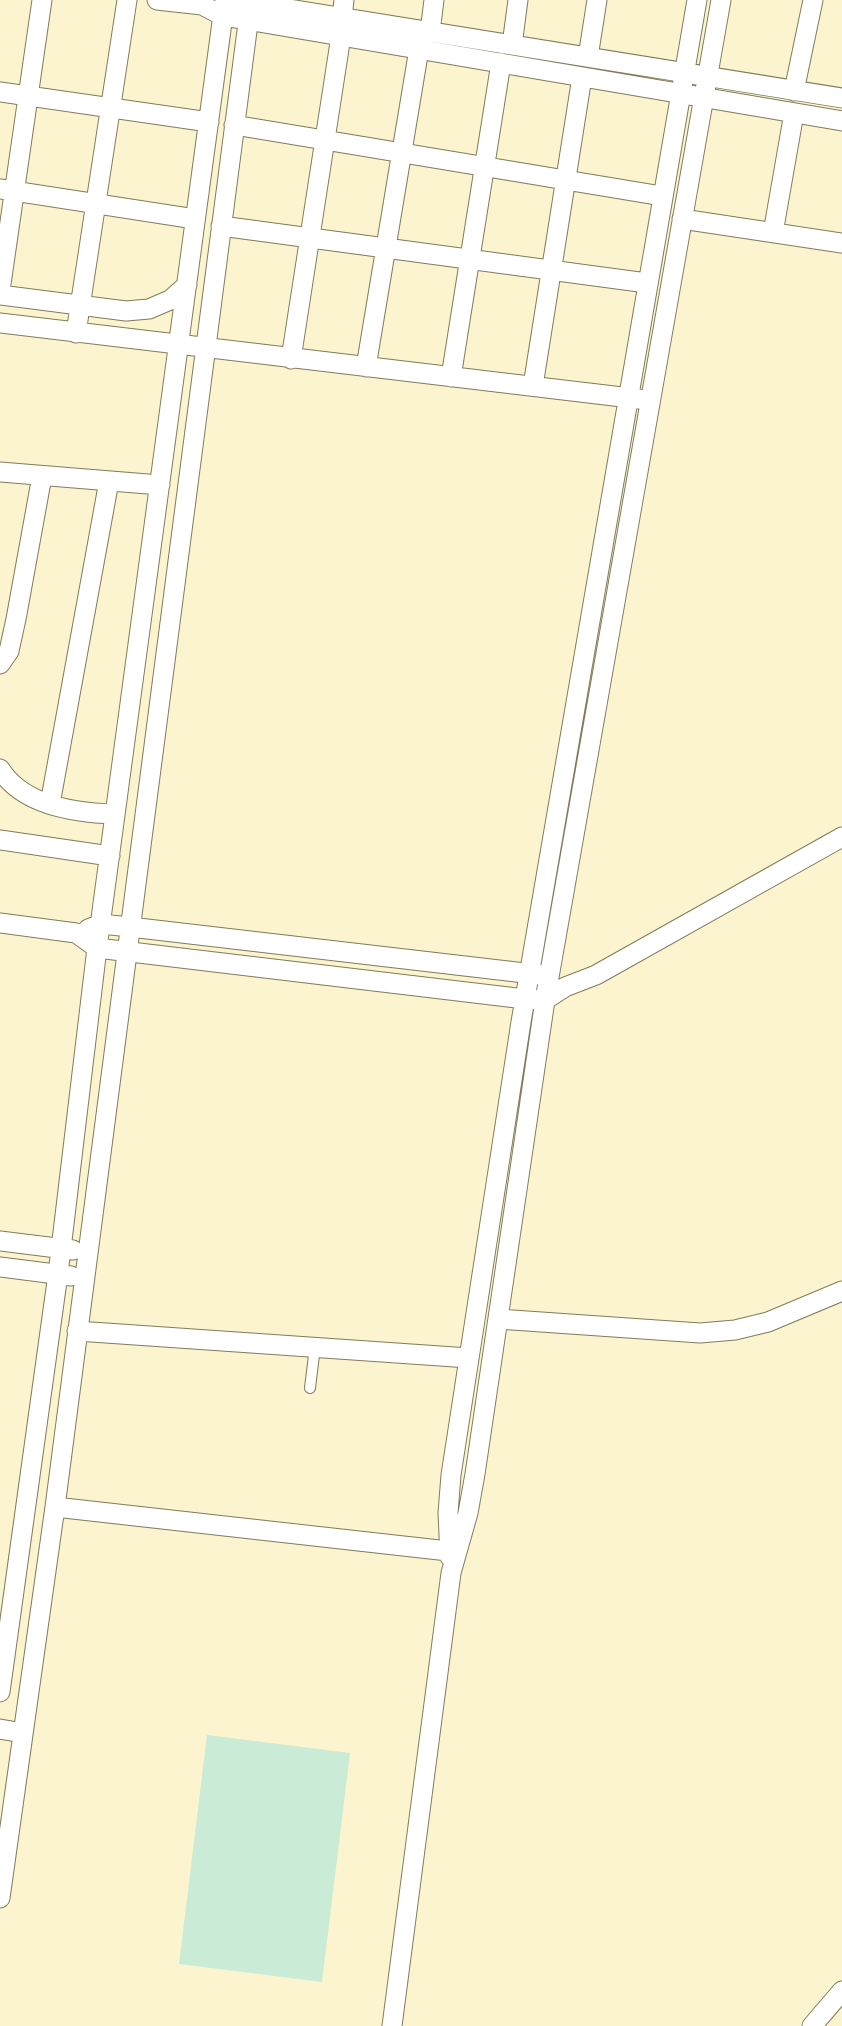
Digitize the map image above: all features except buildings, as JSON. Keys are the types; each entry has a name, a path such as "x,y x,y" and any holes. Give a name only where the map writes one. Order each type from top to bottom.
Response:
{"street":[{"path":"42,0 28,96 7,190 0,293 126,311 149,309 170,300 187,284"},
{"path":"76,334 127,0"},
{"path":"157,0 202,5 225,4 342,18 842,98"},
{"path":"430,32 434,0"},
{"path":"512,45 518,0"},
{"path":"588,57 597,0"},
{"path":"453,1552 448,1513 451,1475 525,999 679,93 697,0"},
{"path":"392,2026 453,1552 475,1474 545,1000 721,0"},
{"path":"794,90 813,0"},
{"path":"0,1692 6,1603 58,1274 97,948 225,4"},
{"path":"0,1898 55,1507 250,8"},
{"path":"342,18 419,49 842,121"},
{"path":"291,358 342,18"},
{"path":"366,367 419,49"},
{"path":"451,377 501,63"},
{"path":"533,386 582,77"},
{"path":"0,92 208,122"},
{"path":"773,233 794,113"},
{"path":"234,125 662,196"},
{"path":"7,190 195,219"},
{"path":"682,219 842,243"},
{"path":"221,226 647,283"},
{"path":"0,323 76,334 178,344 205,349 650,400"},
{"path":"0,472 160,485"},
{"path":"0,664 8,652 8,618 42,476"},
{"path":"50,804 109,481"},
{"path":"0,769 4,775 30,796 50,804 82,813 115,814"},
{"path":"76,933 97,948 545,1000 566,987 622,961 842,837"},
{"path":"0,840 110,856"},
{"path":"0,927 76,933 101,924 130,927 530,973 550,976 566,987"},
{"path":"0,1241 87,1252"},
{"path":"0,1267 84,1278"},
{"path":"498,1319 700,1333 735,1330 768,1322 842,1291"},
{"path":"77,1332 469,1358"},
{"path":"55,1507 453,1552"},
{"path":"0,1729 23,1732"},
{"path":"812,2026 842,1991"}],"lane":[{"path":"310,1388 314,1348"}],"green space":[{"path":"207,1735 350,1753 322,1982 179,1964"}]}
